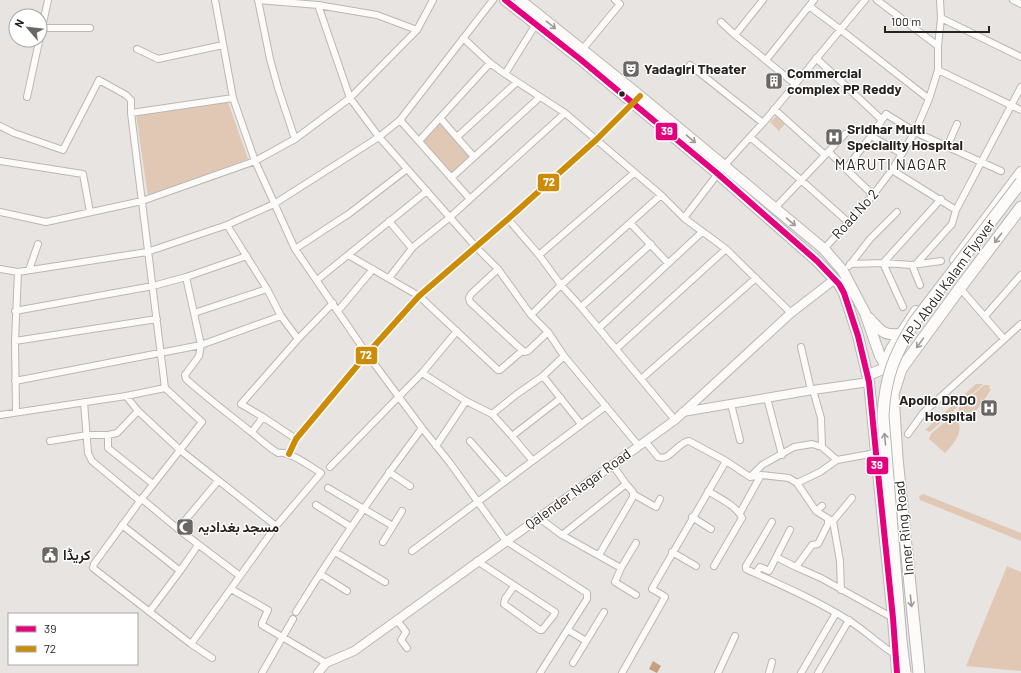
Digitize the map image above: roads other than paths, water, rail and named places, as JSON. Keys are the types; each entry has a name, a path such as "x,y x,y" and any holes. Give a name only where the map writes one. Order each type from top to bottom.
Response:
{"highway":[{"name":"APJ Abdul Kalam Flyover","path":"905,673 901,641 883,416 887,382 902,341 915,321 1021,182"},
{"name":"Inner Ring Road","path":"919,673 906,553 892,394 901,369 1021,207"}],"main road":[{"path":"505,0 636,99"},
{"path":"520,0 582,50 636,99 721,170 775,208 847,267 880,356 896,382"},
{"name":"Inner Ring Road","path":"721,170 817,261 835,279 844,293 861,345 869,379 893,618 897,673"},
{"path":"869,379 883,370 891,349 908,322 1021,172"},
{"path":"865,313 884,333 890,335 900,334"}],"street":[{"path":"215,0 233,98 255,161 295,249 399,397 450,463 506,541 587,593 587,599 540,673"},
{"path":"295,139 270,59 258,0 318,5 377,15 417,30"},
{"path":"0,212 46,222 142,201 255,161 295,139 350,98 417,30 433,0"},
{"path":"0,269 18,272 147,252 227,225 274,204 379,137 400,120 493,0"},
{"path":"582,50 622,2 615,0"},
{"path":"735,35 763,0"},
{"path":"766,60 814,0"},
{"path":"684,218 721,170 763,123 865,0"},
{"path":"877,0 938,46"},
{"name":"Road No 2","path":"824,249 873,195 892,170 915,132 929,99 938,70 938,46 941,18 940,0"},
{"path":"1013,0 1021,4"},
{"path":"318,5 350,98 379,137 449,218 498,269 531,315 548,332 564,356 606,406 642,443 658,457 666,457 683,442 689,441 726,461 750,477 761,475 789,478 797,483 816,512 830,520 840,561 841,590"},
{"path":"809,6 929,99"},
{"path":"941,18 1021,57"},
{"path":"721,22 795,84"},
{"path":"505,74 536,24"},
{"path":"48,28 90,28"},
{"path":"463,38 490,63 564,113 661,195 684,218 726,249 791,312"},
{"path":"137,49 158,59 223,45"},
{"path":"27,97 38,48"},
{"path":"816,58 882,120"},
{"path":"419,140 490,63"},
{"path":"690,65 763,123"},
{"path":"938,70 1021,110"},
{"path":"0,126 14,133 63,150 99,80 130,98 130,113 165,388 202,422 122,525 94,564 93,568 191,644 212,658"},
{"path":"457,137 517,82"},
{"path":"915,264 952,224 956,210 1021,87"},
{"path":"451,178 540,97"},
{"path":"130,113 233,98"},
{"path":"289,454 296,439 419,296 596,140 636,99"},
{"path":"774,109 846,169 873,195"},
{"path":"389,278 413,248 449,218 564,113"},
{"path":"846,169 886,114 915,132 1001,171"},
{"path":"440,118 474,157"},
{"path":"400,120 470,199"},
{"path":"947,146 957,124"},
{"path":"775,208 845,134"},
{"path":"871,136 902,154"},
{"path":"750,137 848,222"},
{"path":"0,161 82,174 90,212"},
{"path":"295,249 350,213 407,169"},
{"path":"892,170 941,199 956,210"},
{"path":"540,255 634,173"},
{"path":"317,280 427,191"},
{"path":"531,315 561,285 631,224 661,195"},
{"path":"883,262 941,199"},
{"path":"847,267 870,239 897,212"},
{"path":"508,219 540,255 561,285 582,307 675,420"},
{"path":"389,221 413,248"},
{"path":"631,224 668,263"},
{"path":"227,225 267,289 281,316 298,339"},
{"path":"599,328 702,232"},
{"path":"29,270 38,244"},
{"path":"582,307 650,244"},
{"path":"616,349 726,249"},
{"path":"348,255 419,296 498,370 522,352 528,351 548,332"},
{"path":"15,311 153,286 186,277 247,256"},
{"path":"847,267 883,262 915,264 941,261"},
{"path":"883,262 903,307"},
{"path":"915,264 920,285"},
{"path":"338,311 373,269"},
{"path":"498,269 471,294 469,300 522,352"},
{"path":"16,412 15,311 18,272"},
{"path":"984,316 1021,274"},
{"path":"186,277 201,345 198,356 185,375 186,379 215,405 278,453 282,452 289,454 321,473 276,526 191,644"},
{"path":"641,379 756,278"},
{"name":"Qalender Nagar Road","path":"318,673 326,663 354,651 538,517 675,420 791,312 835,279"},
{"path":"960,288 1004,339"},
{"path":"194,312 267,289"},
{"path":"296,439 241,404 298,339 333,304"},
{"path":"15,381 161,354 201,345 281,316"},
{"path":"15,341 157,319"},
{"path":"895,436 911,433 923,413 1021,324"},
{"path":"330,467 422,373 457,331"},
{"path":"801,347 821,418 822,447"},
{"path":"492,414 543,376 564,356"},
{"path":"422,373 466,401 492,414 532,460"},
{"path":"543,376 581,424"},
{"path":"682,412 869,379"},
{"path":"0,415 126,396 165,388"},
{"path":"126,396 138,411 180,450 276,526"},
{"path":"512,436 561,398"},
{"path":"768,398 782,455"},
{"path":"436,446 466,401"},
{"path":"84,402 88,453 92,462 240,576"},
{"path":"731,404 740,440"},
{"path":"412,551 606,406"},
{"path":"50,441 87,435 108,435 120,431 138,411"},
{"path":"252,432 263,417"},
{"path":"296,612 364,508 422,428"},
{"path":"108,435 108,448 153,484"},
{"path":"470,441 505,481"},
{"path":"750,477 762,465 794,448 812,444 822,447 837,460"},
{"path":"797,483 820,472 837,460 876,453"},
{"path":"622,673 665,597 652,587 726,461"},
{"path":"612,464 633,494 656,507 660,499"},
{"path":"389,472 410,486"},
{"path":"740,513 761,475"},
{"path":"178,529 218,481"},
{"path":"562,535 626,484"},
{"path":"328,488 393,526"},
{"path":"708,491 740,513 742,518 714,566"},
{"path":"599,555 633,494"},
{"path":"796,566 811,546 818,544 830,520 852,498"},
{"path":"316,505 351,527"},
{"path":"816,512 822,506"},
{"path":"383,542 402,511"},
{"path":"538,517 562,535 621,568"},
{"path":"692,518 711,530"},
{"path":"772,522 745,567 746,569 782,584 849,620 896,655"},
{"path":"122,525 180,571"},
{"path":"756,574 760,567 769,571 790,530"},
{"path":"636,543 615,580 616,583 636,595"},
{"path":"150,611 198,545"},
{"path":"335,552 385,582"},
{"path":"672,552 696,566"},
{"path":"776,557 821,578 893,618"},
{"path":"478,561 555,612 542,630 504,604 505,599 514,586"},
{"path":"320,574 347,591"},
{"path":"231,589 268,610 262,624 326,663"},
{"path":"573,663 604,612"},
{"path":"801,673 836,613"},
{"path":"262,673 293,619"},
{"path":"397,620 406,632 401,640 407,648"},
{"path":"818,673 849,620"},
{"path":"568,630 586,641"},
{"path":"718,673 735,636"},
{"path":"768,673 772,662"},
{"path":"914,673 919,673"}],"place":[{"name":"Yadagiri Theater","path":"631,69"},
{"name":"Commercial complex PP Reddy","path":"774,81"},
{"name":"Sridhar Multi Speciality Hospital","path":"834,137"},
{"name":"Apollo DRDO Hospital","path":"989,408"},
{"name":"مسجد بغدادیہ","path":"185,527"},
{"name":"کریڈا","path":"50,555"}],"district":[{"name":"MARUTI NAGAR","path":"891,165"}]}
